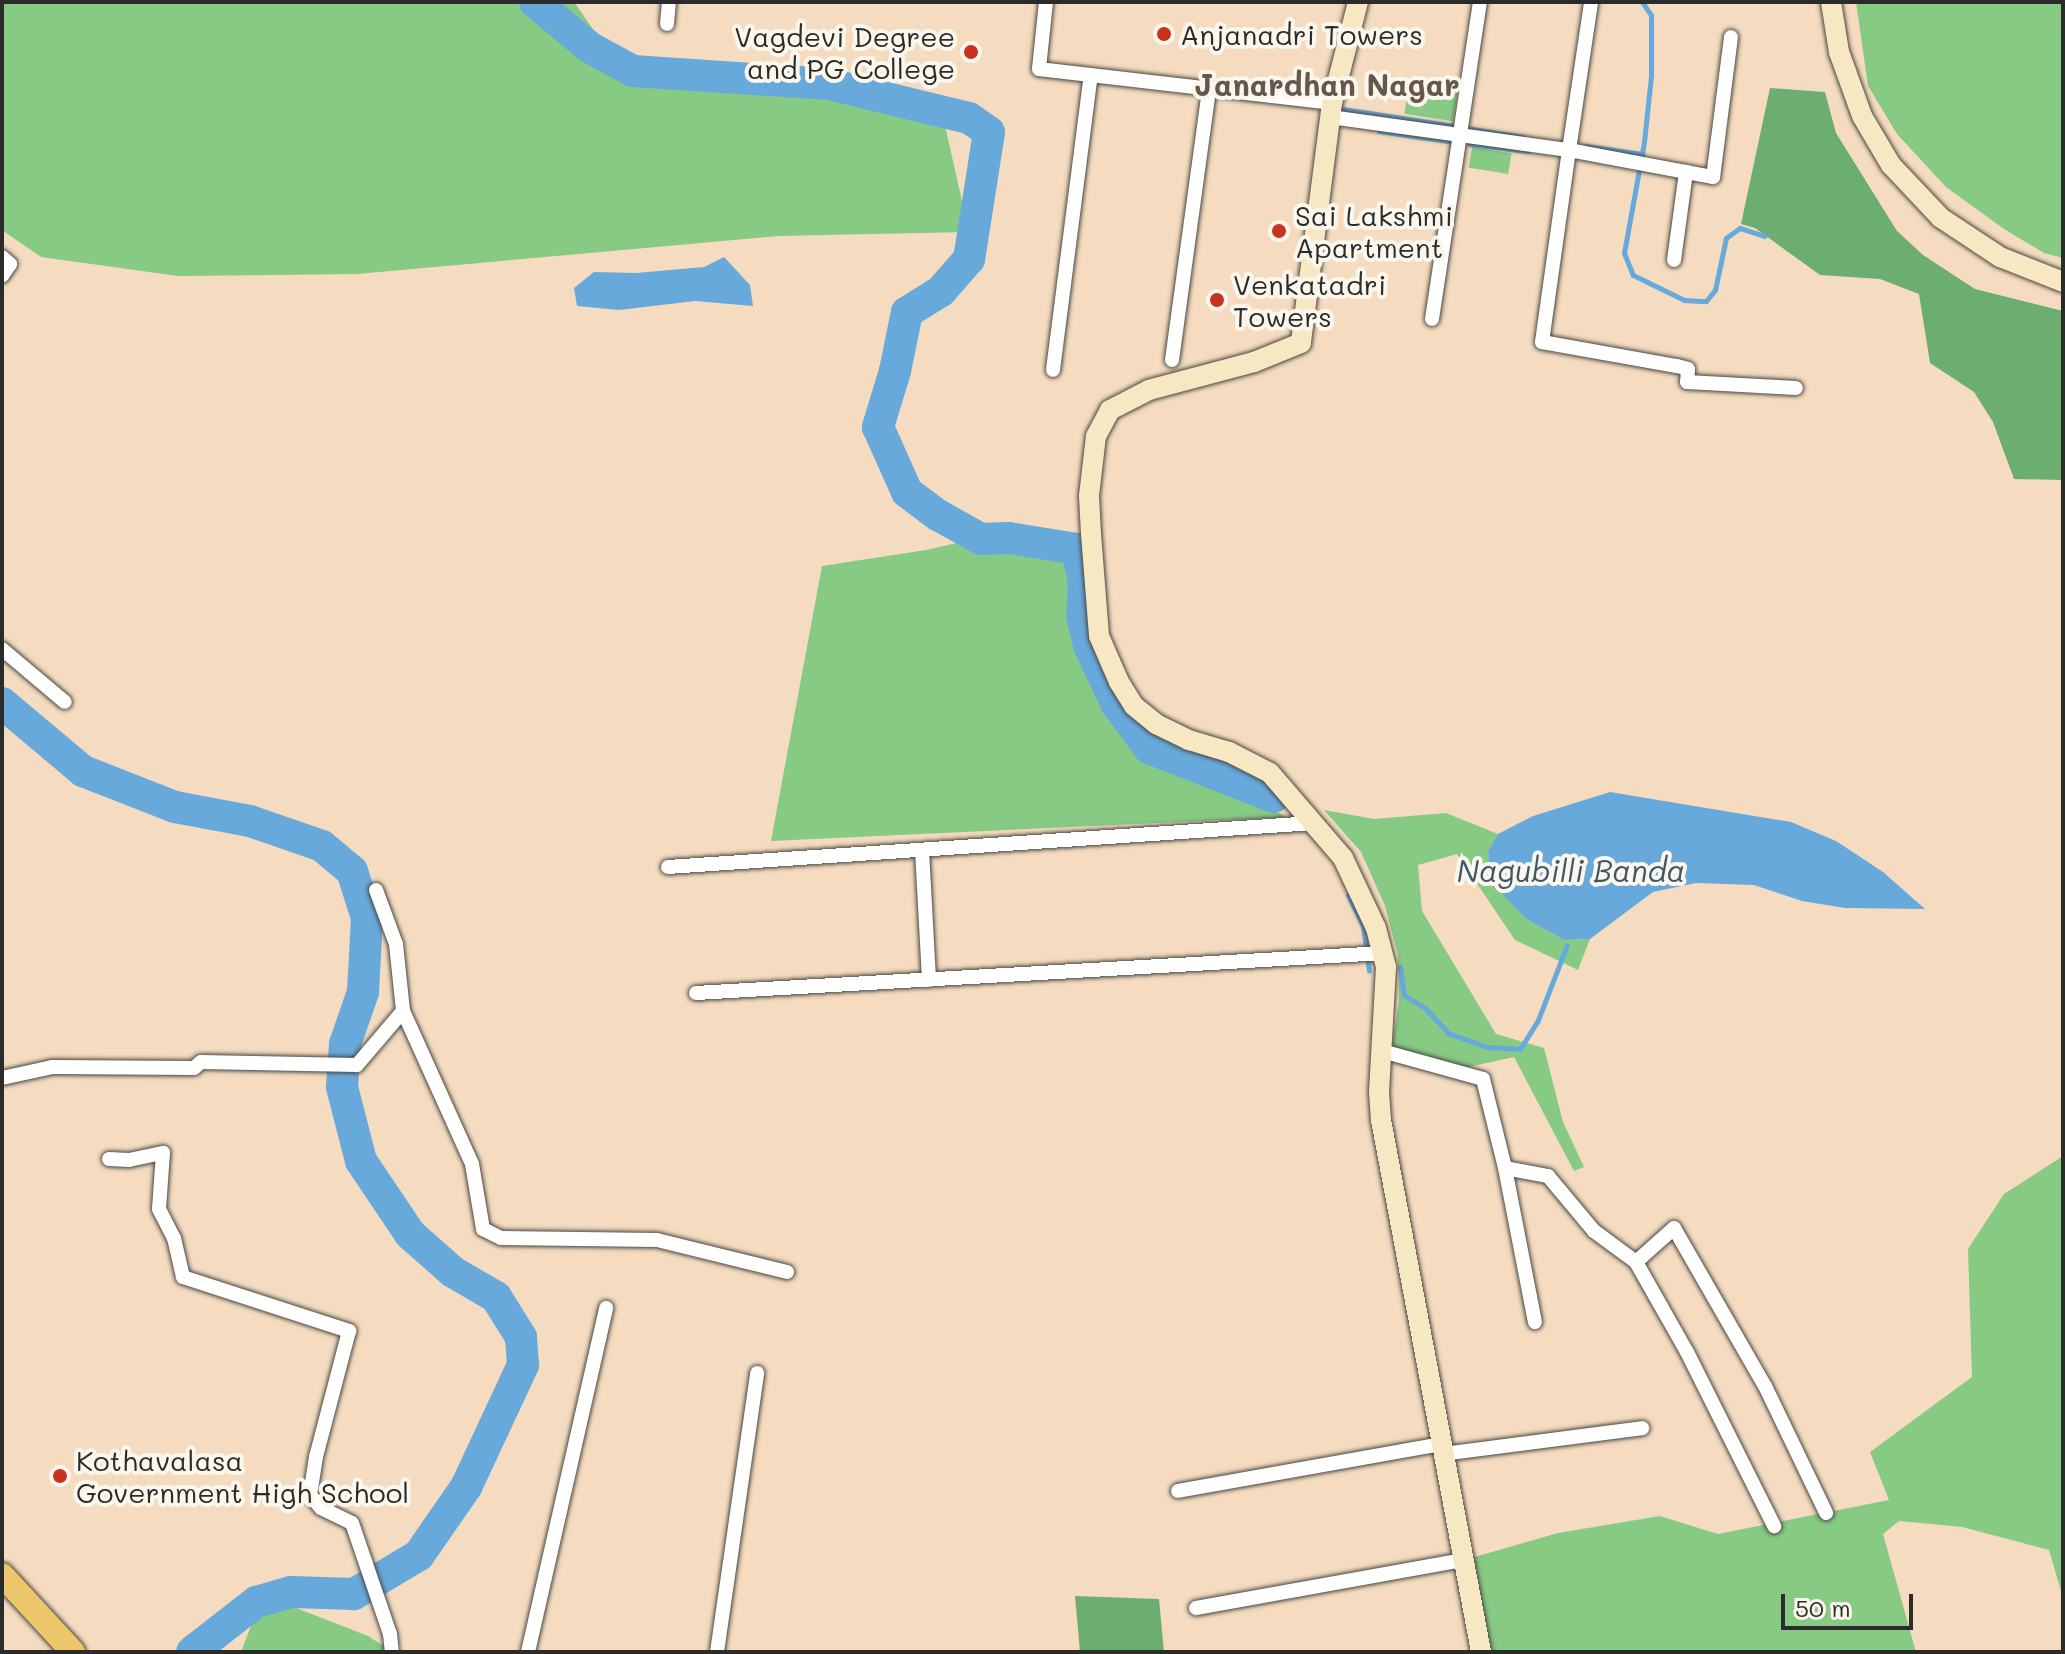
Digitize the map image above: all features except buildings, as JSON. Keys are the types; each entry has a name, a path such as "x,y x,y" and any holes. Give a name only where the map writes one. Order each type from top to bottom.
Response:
{"main road":[{"path":"2,1575 73,1652"}],"street":[{"path":"667,24 669,2"},
{"path":"1046,2 1039,69 1209,89 1713,177 1731,37"},
{"path":"1358,2 1331,110 1301,343 1254,362 1149,390 1110,410 1096,436 1089,496 1099,636 1119,682 1134,706 1156,724 1189,740 1229,752 1270,773 1348,867 1365,900 1380,953 1386,995 1381,1120 1481,1652"},
{"path":"1432,319 1480,2"},
{"path":"1591,2 1542,342 1688,369 1687,382 1796,388"},
{"path":"1831,2 1839,52 1862,116 1891,165 1941,218 2000,257 2063,282"},
{"path":"1053,370 1091,75"},
{"path":"1172,360 1209,89"},
{"path":"1674,260 1686,172"},
{"path":"2,257 10,264 2,276"},
{"path":"2,649 65,702"},
{"path":"668,867 1314,823"},
{"path":"922,850 929,980"},
{"path":"376,890 396,944 403,1011 472,1164 483,1229 501,1238 657,1240 787,1272"},
{"path":"696,993 1380,953"},
{"path":"2,1078 52,1067 194,1068 201,1062 323,1067 357,1065 403,1011"},
{"path":"1382,1051 1483,1079 1505,1168 1535,1322"},
{"path":"109,1159 129,1160 163,1153 159,1209 174,1238 183,1277 349,1331 316,1457 310,1495 321,1508 352,1523 390,1634 392,1652"},
{"path":"1505,1168 1548,1176 1594,1231 1636,1262 1687,1352 1774,1526"},
{"path":"1636,1262 1674,1228 1765,1386 1826,1513"},
{"path":"528,1652 606,1308"},
{"path":"717,1652 743,1451 757,1373"},
{"path":"1178,1491 1442,1449 1642,1428"},
{"path":"1196,1608 1464,1560"}],"green space":[{"path":"2,2 574,2 618,65 939,99 969,232 778,236 357,274 178,276 41,257 2,230"},
{"path":"1856,2 2063,2 2063,258 2044,253 2004,229 1946,187 1897,134 1868,86"},
{"path":"1409,85 1457,93 1453,121 1404,114"},
{"path":"1770,88 1825,92 1836,133 1897,231 1923,255 1975,289 2063,311 2063,480 2014,479 1993,422 1974,392 1930,363 1919,294 1880,279 1820,275 1755,228 1741,224"},
{"path":"1472,147 1512,153 1508,174 1469,168"},
{"path":"1005,532 1082,536 1077,619 1106,700 1120,724 1150,758 1224,782 1286,817 771,841 822,566 926,550"},
{"path":"1324,810 1374,819 1446,813 1498,834 1488,851 1489,864 1505,896 1526,919 1564,940 1590,939 1578,970 1515,940 1457,854 1418,865 1422,911 1496,1034 1544,1048 1563,1122 1584,1167 1574,1171 1514,1057 1464,1068 1392,1046 1399,1001 1398,955 1385,906 1361,852"},
{"path":"2063,1156 2063,1598 2049,1550 1962,1527 1899,1521 1883,1534 1916,1652 1481,1652 1464,1560 1558,1533 1660,1516 1718,1534 1889,1500 1870,1452 1972,1377 1968,1249 2004,1194"},
{"path":"263,1595 368,1636 393,1652 241,1652"},
{"path":"1075,1596 1159,1599 1164,1652 1080,1652"}],"water":[{"path":"724,257 750,285 753,306 695,301 619,310 577,306 574,288 594,272 636,273 704,267"},
{"name":"Nagubilli Banda","path":"1610,792 1791,822 1836,841 1883,872 1925,909 1845,908 1802,901 1754,885 1696,883 1653,892 1590,939 1564,940 1526,919 1504,896 1489,864 1488,851 1498,834 1533,816"}],"waterway":[{"path":"535,2 589,47 633,71 829,84 969,118 989,132 969,259 941,291 907,312 895,371 878,427 907,492 938,515 981,539 1009,538 1077,549 1084,582 1082,615 1089,645 1116,703 1149,748 1274,797"},
{"path":"1642,2 1651,15 1651,76 1644,142 1624,253 1633,275 1684,300 1706,301 1715,290 1726,238 1740,228 1765,236"},
{"path":"1343,109 1455,126"},
{"path":"1472,129 1523,137"},
{"path":"1379,131 1448,141"},
{"path":"1470,144 1528,151"},
{"path":"1586,146 1642,154"},
{"path":"2,703 83,771 175,807 250,821 322,846 352,871 367,918 363,992 345,1044 342,1087 361,1161 410,1234 453,1272 496,1297 521,1337 523,1365 466,1487 419,1555 354,1594 291,1592 256,1602 192,1652"},
{"path":"1348,895 1363,926 1369,971"},
{"path":"1400,967 1404,995 1426,1009 1448,1033 1487,1047 1520,1049 1538,1020 1567,945"}],"place":[{"name":"Anjanadri Towers","path":"1164,34"},
{"name":"Vagdevi Degree and PG College","path":"971,52"},
{"name":"Sai Lakshmi Apartment","path":"1279,231"},
{"name":"Venkatadri Towers","path":"1217,300"},
{"name":"Kothavalasa Government High School","path":"60,1476"}],"district":[{"name":"Janardhan Nagar","path":"1327,84"}]}
